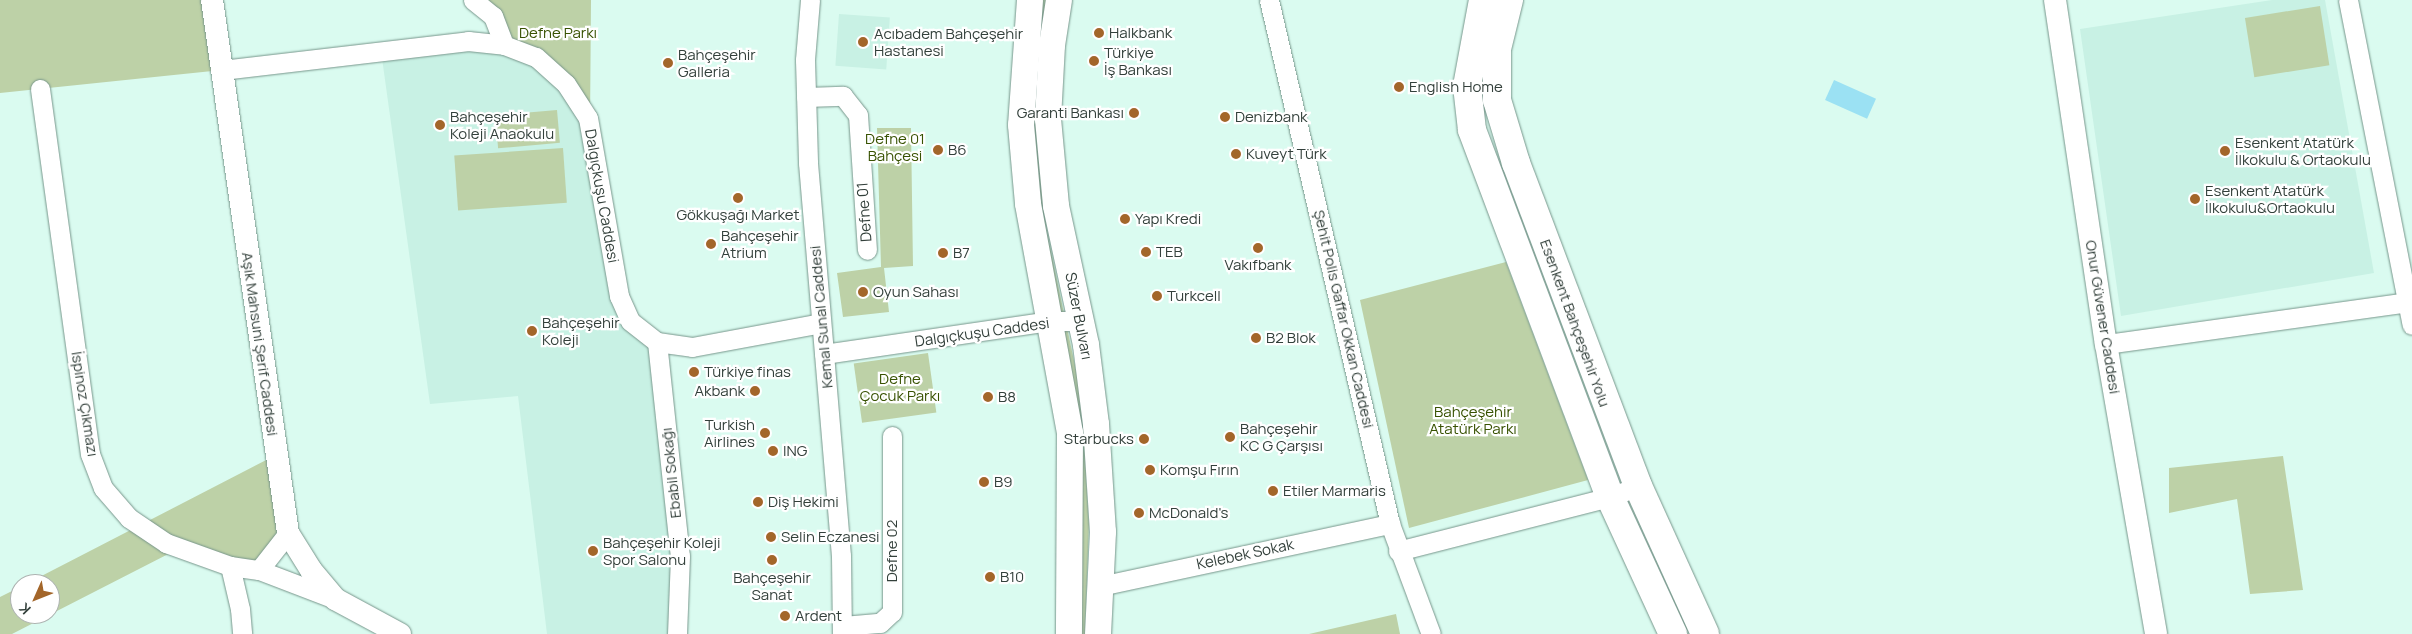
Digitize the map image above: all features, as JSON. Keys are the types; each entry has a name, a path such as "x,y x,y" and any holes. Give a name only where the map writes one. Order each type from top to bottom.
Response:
{"main road":[{"name":"Süzer Bulvarı","path":"1030,0 1021,125 1028,204 1051,321 1070,433 1069,634"},
{"name":"Süzer Bulvarı","path":"1059,0 1052,45 1048,119 1056,206 1081,321 1096,424 1103,532 1098,634"},
{"name":"Esenkent Bahçeşehir Yolu","path":"1483,0 1467,86 1472,130 1610,497 1673,634"},
{"name":"Esenkent Bahçeşehir Yolu","path":"1509,0 1497,49 1497,100 1516,164 1638,486 1705,634"}],"street":[{"name":"Aşık Mahsuni Şerif Caddesi","path":"212,0 288,533 311,570 335,599 400,634"},
{"path":"473,0 493,16 504,45"},
{"name":"Kemal Sunal Caddesi","path":"810,0 805,60 806,97 821,323 841,556 842,630"},
{"name":"Şehit Polis Gaffar Okkan Caddesi","path":"1269,0 1390,524 1398,551 1431,634"},
{"name":"Onur Güvener Caddesi","path":"2055,0 2106,344 2156,634"},
{"path":"2348,0 2412,324"},
{"name":"Dalgıçkuşu Caddesi","path":"222,70 468,41 504,45 536,57 566,84 588,118 619,296 630,321 657,342 692,347 821,323"},
{"name":"İspinoz Çıkmazı","path":"40,88 90,454 103,488 129,518 166,543 230,566 258,570 335,599"},
{"name":"Defne 01","path":"806,97 843,96 858,115 867,250"},
{"path":"2106,344 2408,302"},
{"name":"Dalgıçkuşu Caddesi","path":"824,354 1051,321 1081,321"},
{"name":"Ebabil Sokağı","path":"657,342 680,556 677,634"},
{"name":"Defne 02","path":"842,630 880,623 892,612 892,436"},
{"path":"1398,551 1610,497 1638,486"},
{"name":"Kelebek Sokak","path":"1100,586 1390,524"},
{"path":"258,570 288,533"},
{"path":"230,566 240,609 242,634"}],"shaded area":[{"name":"Esenkent Atatürk İlkokulu & Ortaokulu","path":"2272,0 2325,0 2374,273 2121,316 2080,29"},
{"name":"Acıbadem Bahçeşehir Hastanesi","path":"839,14 890,18 886,69 835,66"},
{"name":"Bahçeşehir Koleji","path":"468,41 536,57 588,118 619,296 657,342 677,634 547,634 518,396 430,404 381,51"}],"green space":[{"path":"0,0 212,0 222,70 0,93"},
{"name":"Defne Parkı","path":"473,0 591,0 590,125 566,84 504,45"},
{"path":"1037,0 1046,0 1038,68 1038,150 1046,228 1077,375 1084,439 1089,524 1085,634 1077,634 1080,596 1025,126"},
{"path":"2320,6 2329,65 2254,77 2245,18"},
{"path":"557,110 560,143 498,148 495,115"},
{"name":"Defne 01 Bahçesi","path":"877,128 911,128 913,266 884,268 889,312 843,317 837,273 881,267"},
{"path":"563,148 567,203 458,210 454,156"},
{"name":"Bahçeşehir Atatürk Parkı","path":"1506,262 1588,480 1409,528 1360,300"},
{"name":"Defne Çocuk Parkı","path":"928,353 936,412 862,423 854,363"},
{"path":"276,455 288,533 259,570 180,548 60,609 60,574 45,574"},
{"path":"2283,456 2303,590 2250,594 2237,499 2169,513 2169,468"},
{"path":"10,592 10,624 32,624 12,634 0,634 0,597"},
{"path":"1396,614 1400,634 1309,634"}],"water":[{"path":"1834,80 1876,99 1867,119 1825,100"}],"place":[{"name":"Halkbank","path":"1099,33"},
{"name":"Acıbadem Bahçeşehir Hastanesi","path":"863,42"},
{"name":"Türkiye İş Bankası","path":"1094,61"},
{"name":"Bahçeşehir Galleria","path":"668,63"},
{"name":"English Home","path":"1399,87"},
{"name":"Garanti Bankası","path":"1134,113"},
{"name":"Denizbank","path":"1225,117"},
{"name":"Bahçeşehir Koleji Anaokulu","path":"440,125"},
{"name":"B6","path":"938,150"},
{"name":"Esenkent Atatürk İlkokulu & Ortaokulu","path":"2225,151"},
{"name":"Kuveyt Türk","path":"1236,154"},
{"name":"Gökkuşağı Market","path":"738,198"},
{"name":"Esenkent Atatürk İlkokulu&Ortaokulu","path":"2195,199"},
{"name":"Yapı Kredi","path":"1125,219"},
{"name":"Bahçeşehir Atrium","path":"711,244"},
{"name":"Vakıfbank","path":"1258,248"},
{"name":"TEB","path":"1146,252"},
{"name":"B7","path":"943,253"},
{"name":"Oyun Sahası","path":"863,292"},
{"name":"Turkcell","path":"1157,296"},
{"name":"Bahçeşehir Koleji","path":"532,331"},
{"name":"B2 Blok","path":"1256,338"},
{"name":"Türkiye finas","path":"694,372"},
{"name":"Akbank","path":"755,391"},
{"name":"B8","path":"988,397"},
{"name":"Turkish Airlines","path":"765,433"},
{"name":"Bahçeşehir KC G Çarşısı","path":"1230,437"},
{"name":"Starbucks","path":"1144,439"},
{"name":"ING","path":"773,451"},
{"name":"Komşu Fırın","path":"1150,470"},
{"name":"B9","path":"984,482"},
{"name":"Etiler Marmaris","path":"1273,491"},
{"name":"Diş Hekimi","path":"758,502"},
{"name":"McDonald's","path":"1139,513"},
{"name":"Selin Eczanesi","path":"771,537"},
{"name":"Bahçeşehir Koleji Spor Salonu","path":"593,551"},
{"name":"Bahçeşehir Sanat","path":"772,560"},
{"name":"B10","path":"990,577"},
{"name":"Ardent","path":"785,616"}]}
